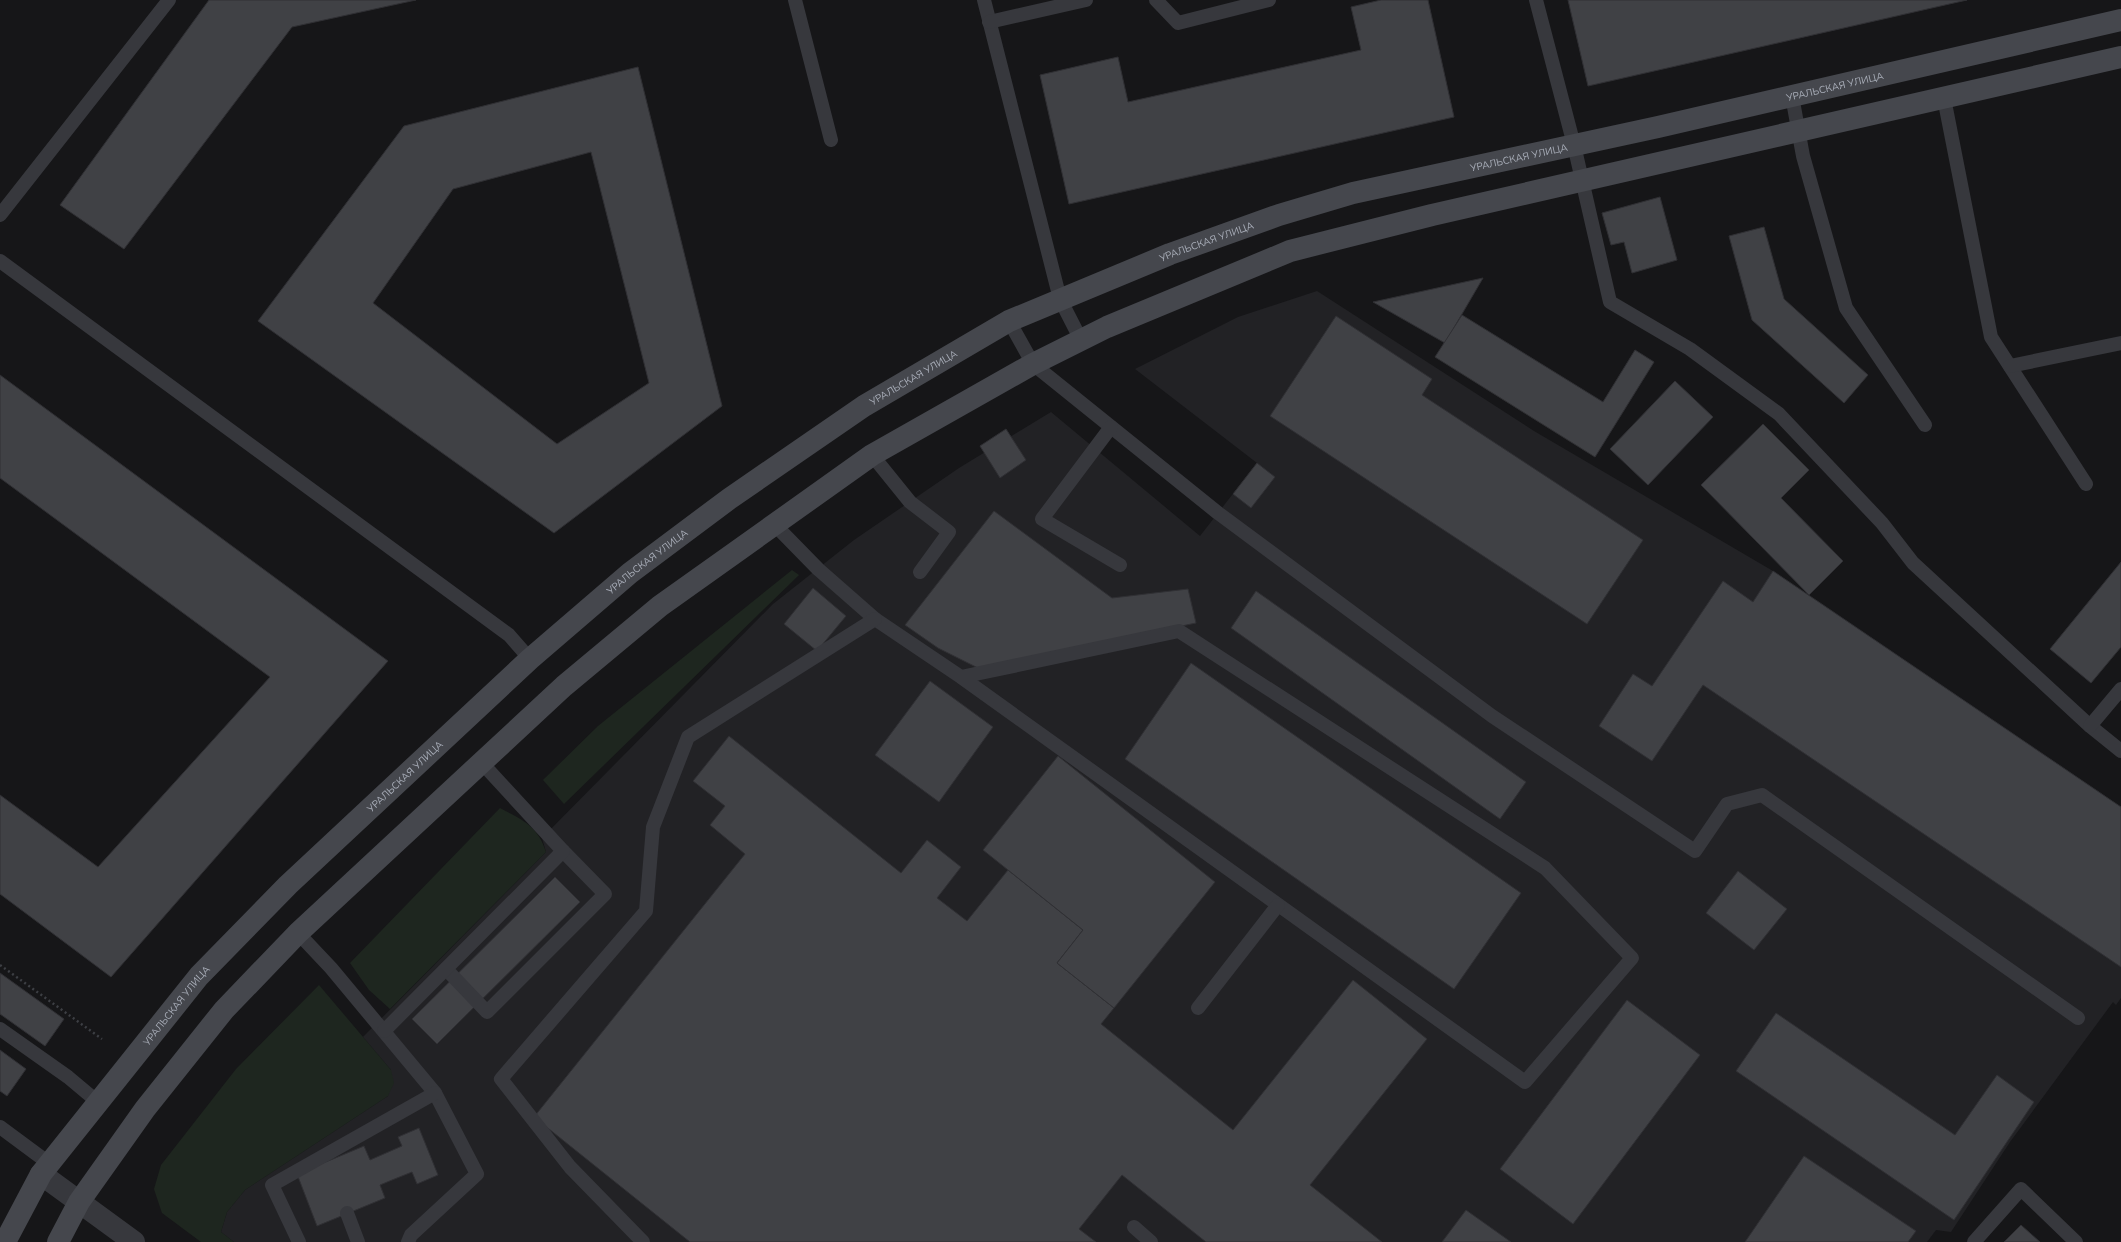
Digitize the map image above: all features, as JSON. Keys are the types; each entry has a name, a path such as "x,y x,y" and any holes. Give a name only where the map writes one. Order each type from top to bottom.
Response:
{"main road":[{"name":"УРАЛЬСКАЯ УЛИЦА","path":"5,1242 45,1169 199,976 266,908 530,658 630,572 729,499 864,406 1009,321 1060,298 1170,254 1279,215 1353,193 1792,96 2121,20"},
{"path":"58,1242 79,1202 145,1109 224,1010 298,933 564,686 660,606 872,455 1033,364 1107,327 1290,251 1432,215 1583,182 1798,130 2121,57"}],"street":[{"path":"45,1169 79,1202 134,1242"}],"lane":[{"path":"0,215 169,0"},
{"path":"795,0 832,140"},
{"path":"984,0 1060,298 1081,340"},
{"path":"989,22 1086,0"},
{"path":"1156,0 1178,23 1269,0"},
{"path":"1536,0 1574,145 1610,302 1690,349 1779,414 1882,523 1913,563 2090,726 2121,751"},
{"path":"1792,96 1798,130 1846,308 1925,425"},
{"path":"1944,98 1991,337 2086,484"},
{"path":"0,262 509,635 530,658"},
{"path":"1009,321 1033,364 1218,513 1492,716 1695,851 1727,804 1762,795 2078,1018"},
{"path":"2010,366 2121,343"},
{"path":"1111,427 1042,520 1120,565"},
{"path":"872,455 910,502 949,532 920,572"},
{"path":"774,524 818,569 875,619 962,677 1525,1082 1632,958 1544,868 1179,631 962,677"},
{"path":"643,1242 570,1167 501,1079 646,911 653,827 688,737 875,619"},
{"path":"2090,726 2121,689"},
{"path":"446,969 487,1012 605,894 481,762"},
{"path":"384,1031 563,851"},
{"path":"1198,1008 1278,905"},
{"path":"298,933 384,1031 435,1093 477,1174 411,1235 408,1242"},
{"path":"0,1029 68,1077 99,1103"},
{"path":"299,1242 272,1184 327,1157 435,1093"},
{"path":"0,1127 45,1169"},
{"path":"1974,1242 2021,1189 2076,1242"},
{"path":"347,1214 358,1242"},
{"path":"1134,1228 1151,1242"}],"path":[{"path":"0,965 102,1039"}],"shaded area":[{"path":"1317,291 1534,431 1773,571 2121,807 2121,998 2116,1005 2113,1002 2010,1142 1951,1232 1936,1230 1927,1242 234,1242 221,1232 227,1212 245,1190 388,1096 391,1070 363,1037 546,852 542,838 773,604 854,540 959,468 1051,412 1200,536 1257,463 1135,369 1238,317"},
{"path":"792,570 799,575 564,804 543,780 598,726"},
{"path":"500,808 523,820 529,825 539,836 546,852 390,1009 369,990 350,963"},
{"path":"319,985 391,1070 394,1083 388,1096 245,1190 227,1212 221,1232 234,1242 201,1242 162,1213 154,1189 161,1165 236,1069"}],"building":[{"path":"209,0 416,0 292,27 124,249 60,205"},
{"path":"1381,0 1428,0 1454,117 1069,204 1040,75 1118,57 1128,102 1361,50 1351,7"},
{"path":"1568,0 1967,0 1588,86"},
{"path":"638,67 722,406 554,533 258,321 404,126","holes":["591,152 649,383 557,444 373,303 453,189"]},
{"path":"1660,197 1677,260 1632,273 1624,242 1611,245 1602,213"},
{"path":"1764,227 1784,299 1868,375 1844,403 1752,320 1729,236"},
{"path":"1483,278 1445,343 1373,302"},
{"path":"1462,315 1603,402 1635,350 1654,362 1595,457 1435,357"},
{"path":"1336,316 1432,379 1422,395 1643,540 1587,624 1270,416"},
{"path":"0,375 388,661 111,977 0,894 0,795 98,867 270,677 0,478"},
{"path":"1675,381 1713,417 1648,485 1610,449"},
{"path":"1763,424 1809,470 1781,498 1843,561 1809,595 1701,485"},
{"path":"1006,429 1026,460 1000,478 980,446"},
{"path":"1257,463 1275,477 1251,508 1233,494"},
{"path":"994,511 1112,598 1188,589 1196,623 978,668 938,648 905,625"},
{"path":"2121,562 2121,647 2091,683 2050,649"},
{"path":"1773,571 2121,807 2121,967 1703,685 1652,761 1599,726 1633,674 1652,686 1723,581 1753,602"},
{"path":"813,588 846,616 817,651 784,624"},
{"path":"1256,591 1526,782 1500,819 1231,628"},
{"path":"1191,663 1521,893 1454,989 1125,759"},
{"path":"930,681 993,727 939,802 875,755"},
{"path":"729,736 901,873 927,840 961,867 937,898 967,921 1008,870 1083,930 1057,963 1114,1008 1101,1024 1233,1130 1353,980 1427,1039 1310,1185 1382,1242 1206,1242 1122,1175 1079,1229 1096,1242 690,1242 534,1117 745,854 710,825 725,806 693,781"},
{"path":"1058,756 1215,882 1114,1008 1057,963 1083,930 983,850"},
{"path":"1738,871 1787,909 1754,950 1706,913"},
{"path":"555,877 580,902 437,1044 412,1019"},
{"path":"0,973 64,1019 45,1046 0,1014"},
{"path":"1627,1000 1700,1055 1573,1224 1500,1169"},
{"path":"1776,1013 1955,1135 1997,1075 2034,1102 1954,1220 1736,1071"},
{"path":"0,1050 26,1069 7,1096 0,1091"},
{"path":"419,1128 438,1175 417,1184 412,1172 380,1185 385,1198 317,1226 297,1174 364,1146 370,1160 402,1146 398,1137"},
{"path":"1804,1156 1916,1231 1908,1242 1745,1242"},
{"path":"1466,1210 1511,1242 1442,1242"},
{"path":"2021,1225 2040,1242 2004,1242"}]}
